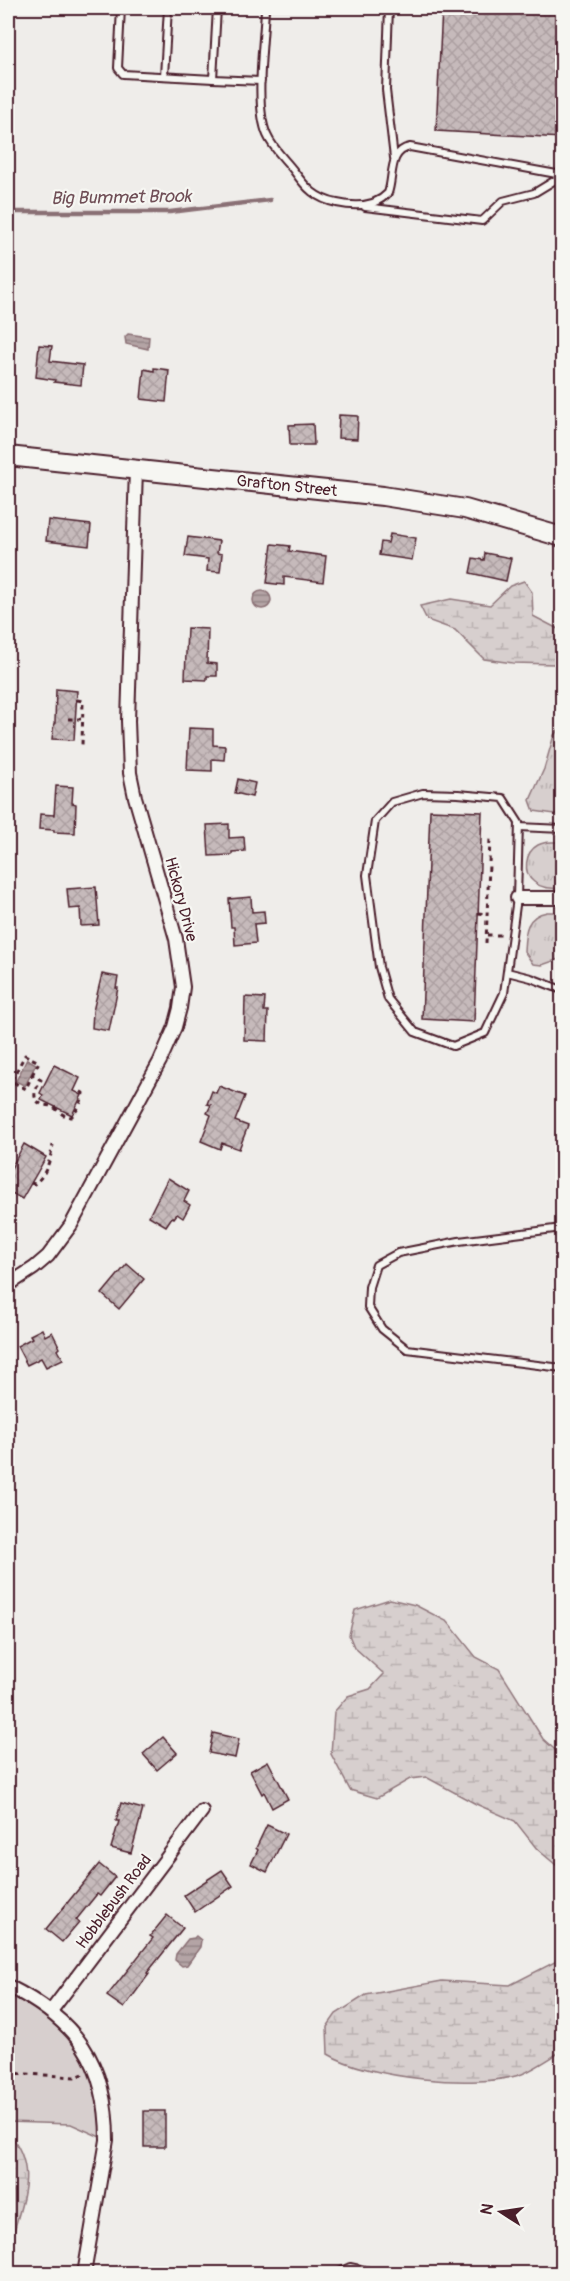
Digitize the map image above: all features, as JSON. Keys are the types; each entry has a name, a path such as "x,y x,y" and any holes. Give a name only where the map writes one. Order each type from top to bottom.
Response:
{"street":[{"name":"Grafton Street","path":"8,456 324,488 492,515 562,537"},
{"name":"Hickory Drive","path":"8,1285 48,1256 71,1225 160,1062 175,1027 180,1008 183,987 176,939 135,797 130,764 128,721 136,469"},
{"path":"517,898 562,898"},
{"name":"Hobblebush Road","path":"51,2011 202,1811"},
{"path":"8,1986 51,2011 65,2024 88,2054 104,2095 107,2118 105,2161 84,2274"}],"lane":[{"path":"121,8 118,68 123,74 261,81"},
{"path":"164,76 168,8"},
{"path":"213,79 217,8"},
{"path":"265,8 261,81 262,123 272,145 306,188 322,198 344,204 482,221 503,201 534,193 562,175"},
{"path":"344,204 371,204 384,198 390,188 394,159 386,90 389,8"},
{"path":"394,159 400,150 410,147 562,175"},
{"path":"423,794 503,798 519,823 517,898 504,993 485,1032 453,1046 415,1032 388,999 379,967 367,875 375,821 392,802 423,794"},
{"path":"519,827 562,829"},
{"path":"507,972 562,990"},
{"path":"562,1228 398,1253 376,1265 369,1287 368,1307 382,1329 407,1349 562,1368"},
{"path":"335,2274 350,2267 383,2274"}],"path":[{"path":"77,700 83,701 82,746"},
{"path":"68,719 82,720"},
{"path":"486,943 490,838"},
{"path":"478,913 487,914"},
{"path":"25,1055 39,1062 32,1075 26,1089 11,1081 25,1055"},
{"path":"32,1075 41,1080 35,1090 35,1098 39,1103 52,1106 64,1116 71,1117 82,1097 83,1093 78,1090"},
{"path":"31,1183 34,1184 47,1167 52,1145"},
{"path":"8,2073 77,2077 85,2074"}],"green space":[{"path":"524,581 532,592 533,616 562,631 562,657 555,664 513,663 484,659 455,630 427,620 420,606 451,599 490,605 510,586"},
{"path":"562,726 562,815 534,811 530,800 544,769 554,735"},
{"path":"562,842 562,889 540,886 530,878 528,873 527,863 530,852 538,845"},
{"path":"547,912 562,912 562,958 542,965 533,964 524,951 526,932 534,917"},
{"path":"390,1599 415,1605 448,1622 476,1657 499,1669 543,1739 562,1756 562,1870 537,1849 515,1821 476,1804 426,1777 410,1779 377,1798 350,1790 331,1754 334,1712 348,1696 370,1689 384,1674 354,1647 349,1635 355,1610"},
{"path":"562,1954 562,2051 522,2074 503,2079 479,2081 423,2079 369,2070 328,2054 327,2027 336,2014 366,1995 442,1981 510,1985 555,1962"},
{"path":"8,1988 50,2011 97,2073 107,2140 71,2124 8,2122"},
{"path":"8,2132 23,2158 26,2182 13,2235 8,2242"}],"shaded area":[{"path":"128,334 149,337 148,349 126,344 125,337"},
{"path":"262,591 268,594 271,600 268,606 262,609 256,606 253,600 256,594"},
{"path":"27,1059 36,1064 25,1086 16,1081"},
{"path":"196,1936 201,1940 200,1947 187,1965 182,1966 175,1960 176,1954 188,1939"}],"building":[{"path":"442,8 562,8 562,138 436,131"},
{"path":"39,345 52,346 50,361 83,365 81,385 36,377"},
{"path":"154,368 169,370 166,402 141,399 144,369 154,371"},
{"path":"339,415 358,416 357,439 338,438"},
{"path":"313,424 314,445 290,445 289,425"},
{"path":"48,520 91,525 89,546 46,541"},
{"path":"390,534 416,538 412,560 379,555 381,542 388,543"},
{"path":"188,537 219,541 217,553 222,554 220,572 207,571 208,559 185,556"},
{"path":"272,544 290,546 289,551 326,556 323,582 284,577 284,585 267,583"},
{"path":"485,553 511,558 506,581 470,573 473,558 484,560"},
{"path":"187,628 208,629 207,663 217,664 217,676 207,676 207,680 185,679"},
{"path":"56,689 77,691 74,740 52,739"},
{"path":"189,728 213,729 213,745 225,746 224,760 212,759 212,771 187,770"},
{"path":"238,779 255,783 252,797 235,793"},
{"path":"56,786 73,787 72,803 76,804 75,833 39,829 40,814 54,815"},
{"path":"430,810 482,812 474,1022 422,1019"},
{"path":"229,824 229,838 244,837 245,851 232,852 232,855 209,856 207,825"},
{"path":"96,887 99,925 81,926 80,908 69,909 67,889"},
{"path":"251,897 252,912 264,911 265,923 254,924 256,943 235,945 229,899"},
{"path":"102,974 118,977 116,988 118,988 109,1031 92,1028 93,1011"},
{"path":"245,997 265,998 264,1011 268,1011 267,1041 244,1040"},
{"path":"54,1065 80,1078 74,1091 82,1095 72,1115 41,1100 43,1095 40,1093"},
{"path":"219,1086 245,1096 235,1121 248,1126 239,1149 222,1143 220,1149 201,1141 211,1115 207,1113 211,1105 207,1104 212,1091 216,1093"},
{"path":"24,1144 46,1157 22,1199 8,1191 8,1174"},
{"path":"168,1178 189,1191 184,1201 190,1205 183,1218 177,1214 166,1226 149,1216"},
{"path":"127,1264 144,1279 119,1309 102,1294"},
{"path":"42,1329 45,1336 52,1332 63,1359 46,1367 41,1358 27,1365 17,1346 32,1338 30,1335"},
{"path":"213,1733 239,1739 235,1758 209,1753"},
{"path":"163,1737 177,1753 157,1770 143,1754"},
{"path":"268,1761 288,1799 272,1808 250,1771"},
{"path":"121,1803 143,1809 131,1853 111,1848 119,1821 116,1821"},
{"path":"267,1825 286,1834 267,1872 251,1864"},
{"path":"99,1864 115,1877 100,1896 97,1894 76,1920 79,1922 62,1942 46,1929"},
{"path":"222,1870 233,1886 195,1912 184,1895"},
{"path":"167,1915 183,1928 147,1973 149,1974 124,2008 107,1996 153,1938 150,1936"},
{"path":"144,2111 165,2111 165,2147 144,2147"}],"waterway":[{"name":"Big Bummet Brook","path":"8,212 170,212 270,200"}]}
